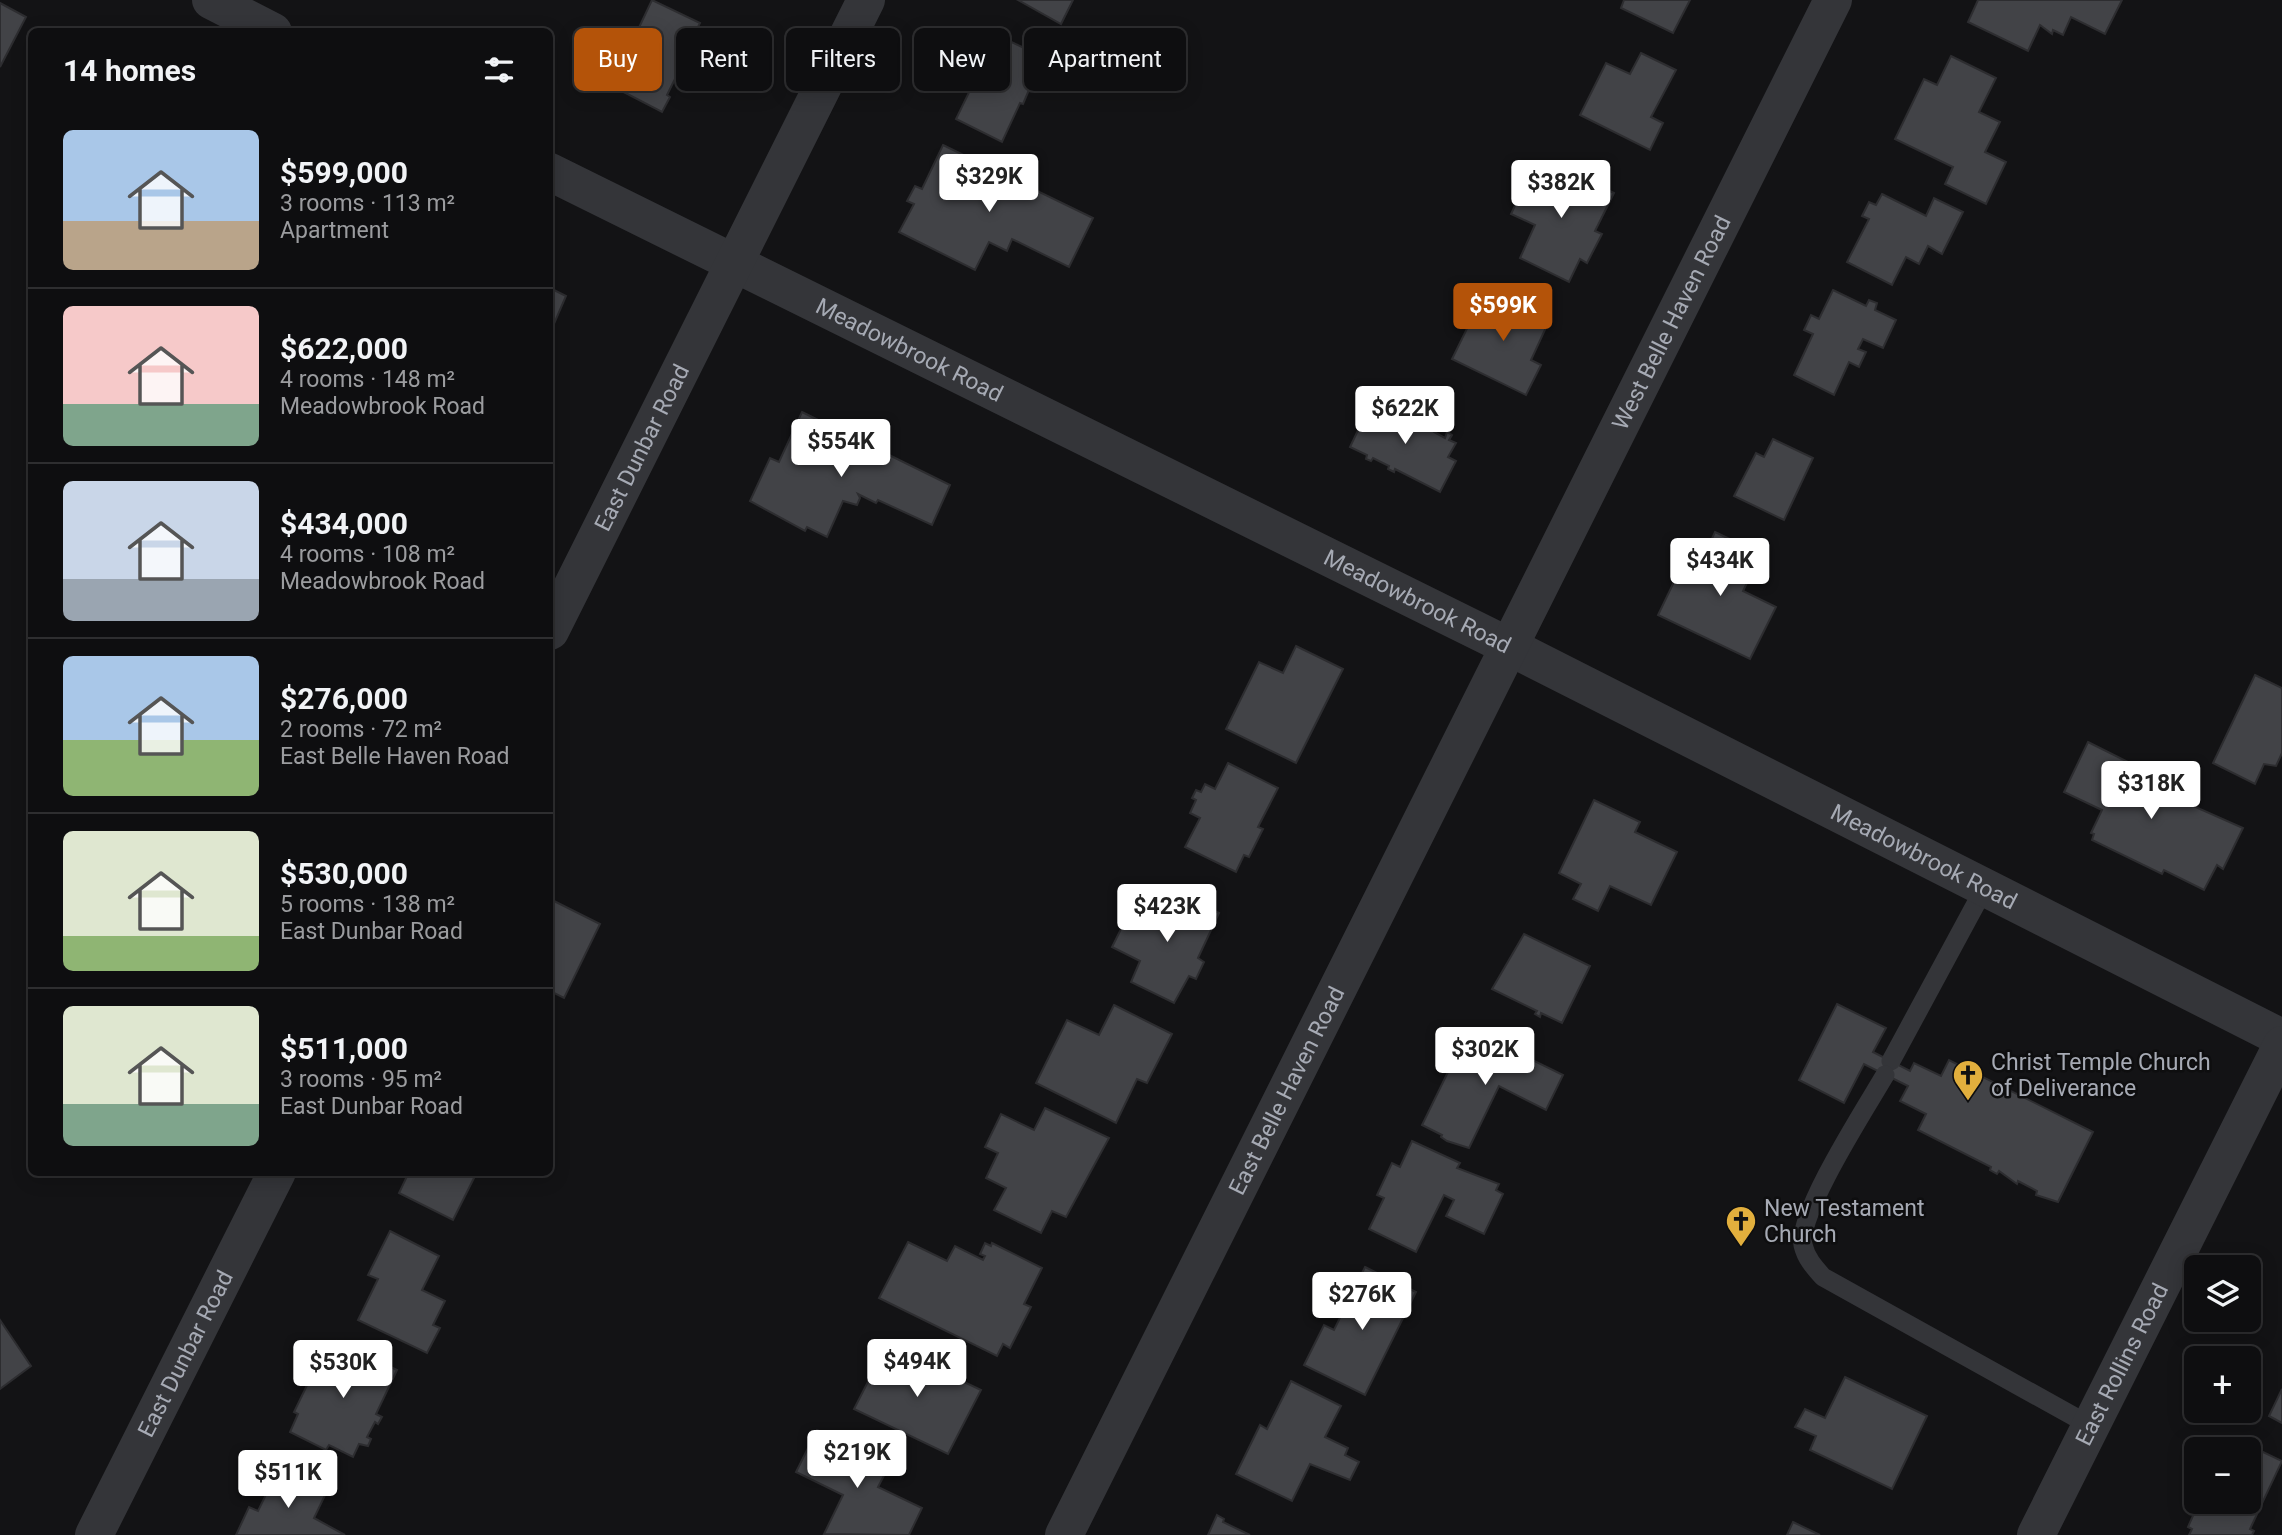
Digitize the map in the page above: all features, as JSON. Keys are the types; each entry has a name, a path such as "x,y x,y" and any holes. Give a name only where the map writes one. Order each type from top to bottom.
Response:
{"street":[{"path":"211,0 265,28"},
{"name":"East Dunbar Road","path":"553,625 866,0"},
{"name":"West Belle Haven Road","path":"1508,646 1833,0"},
{"name":"Meadowbrook Road","path":"553,174 734,266 1508,646 2282,1038"},
{"name":"East Belle Haven Road","path":"1064,1535 1508,646"},
{"name":"East Rollins Road","path":"2036,1535 2282,1045"},
{"name":"East Dunbar Road","path":"94,1535 275,1176"}],"lane":[{"path":"1985,887 1814,1202 1802,1243 1808,1259 1823,1277 2091,1426"}],"building":[{"path":"652,0 700,23 697,28 676,28 676,77 662,112 622,91 662,91 662,28 639,28"},
{"path":"1018,0 1073,0 1061,24"},
{"path":"1624,0 1690,0 1673,33 1621,8"},
{"path":"1978,0 2122,0 2105,34 2071,17 2063,35 2053,30 2052,34 2040,25 2028,51 1968,22"},
{"path":"0,3 26,17 0,67"},
{"path":"1010,41 1024,48 1024,91 1029,91 1002,142 956,119 970,91 1010,91"},
{"path":"1641,53 1676,70 1651,117 1663,123 1650,150 1580,115 1606,63 1630,74"},
{"path":"1951,56 1996,78 1979,112 2000,122 1985,152 2006,162 1986,204 1945,184 1953,167 1895,139 1924,79 1937,85"},
{"path":"943,145 1093,218 1069,267 1012,239 1007,251 989,242 975,270 899,232 914,204 907,201 915,186 922,189"},
{"path":"1535,164 1563,178 1567,170 1614,193 1595,231 1602,234 1587,263 1580,259 1569,282 1520,258 1535,225 1511,214"},
{"path":"1882,194 1926,216 1934,198 1963,212 1942,254 1928,246 1919,264 1906,257 1892,285 1847,262 1869,219 1862,216 1869,202 1876,205"},
{"path":"553,290 566,296 553,326"},
{"path":"1486,290 1549,321 1531,360 1541,365 1526,395 1452,359"},
{"path":"1833,290 1866,306 1869,300 1877,303 1875,310 1896,320 1883,348 1863,339 1858,349 1866,352 1859,367 1849,362 1834,395 1794,375 1813,334 1804,330 1811,315 1819,319"},
{"path":"1372,401 1430,430 1435,429 1434,432 1445,438 1447,432 1452,435 1449,440 1456,443 1448,457 1456,461 1440,492 1395,469 1394,472 1388,469 1389,466 1373,458 1371,461 1366,459 1367,455 1350,447"},
{"path":"802,412 950,485 932,525 878,500 876,503 858,494 860,498 857,505 843,501 827,537 807,527 805,531 750,501 770,458 779,462"},
{"path":"1773,439 1813,458 1784,520 1734,496 1756,453 1764,457"},
{"path":"1715,532 1761,554 1743,591 1776,607 1750,659 1658,615 1686,557 1700,564"},
{"path":"1296,646 1343,669 1296,763 1226,729 1259,662 1283,673"},
{"path":"2255,675 2282,688 2282,753 2276,766 2264,764 2255,784 2213,763"},
{"path":"2088,742 2136,766 2130,778 2243,828 2223,869 2217,865 2204,890 2164,870 2162,874 2092,840 2094,834 2091,833 2102,810 2064,792"},
{"path":"1228,763 1278,788 1258,827 1263,829 1249,857 1244,855 1236,872 1185,847 1200,818 1190,813 1196,800 1192,798 1196,790 1201,792 1205,784 1215,789"},
{"path":"1594,800 1640,822 1635,832 1677,852 1651,905 1610,886 1598,911 1573,899 1581,884 1559,873"},
{"path":"1174,892 1219,913 1198,958 1204,962 1196,979 1189,976 1174,1003 1131,982 1140,961 1112,947 1134,903 1162,917"},
{"path":"553,900 600,924 564,998 553,992"},
{"path":"1524,934 1590,966 1562,1023 1541,1013 1540,1017 1535,1014 1537,1011 1492,989"},
{"name":"Christ Temple Church of Deliverance","path":"1837,1004 1886,1028 1873,1052 1910,1071 1914,1063 1941,1076 1949,1060 2093,1132 2058,1202 2036,1195 2037,1191 2018,1181 2017,1184 1999,1171 1997,1174 1990,1170 1991,1167 1918,1130 1926,1114 1900,1101 1908,1086 1864,1064 1844,1103 1799,1080"},
{"path":"1114,1005 1172,1034 1147,1083 1137,1079 1116,1123 1036,1083 1067,1020 1099,1035"},
{"path":"1469,1029 1563,1075 1546,1110 1499,1086 1469,1148 1447,1141 1442,1135 1422,1125"},
{"path":"1045,1108 1109,1138 1066,1217 1052,1211 1041,1233 994,1210 1006,1188 986,1178 998,1153 985,1147 1001,1114 1034,1130"},
{"path":"1412,1141 1460,1163 1457,1168 1499,1184 1496,1190 1503,1194 1484,1234 1446,1216 1454,1200 1444,1195 1416,1252 1369,1229 1384,1198 1377,1195 1392,1163 1400,1167"},
{"path":"407,1176 475,1176 453,1220 399,1193"},
{"path":"390,1231 439,1256 422,1290 445,1301 433,1325 440,1328 427,1353 358,1320 378,1279 368,1275"},
{"path":"908,1242 947,1261 955,1246 983,1260 985,1256 980,1254 985,1243 991,1246 992,1243 1042,1268 1024,1304 1031,1307 1010,1348 1003,1344 997,1356 879,1298"},
{"path":"1365,1267 1416,1292 1365,1395 1304,1365 1324,1325 1334,1330"},
{"path":"0,1320 31,1366 0,1389"},
{"path":"337,1341 397,1370 376,1414 382,1417 378,1424 375,1422 367,1437 371,1439 368,1446 359,1444 353,1457 329,1445 326,1450 290,1432 298,1414 294,1412 314,1371 318,1372 325,1359 328,1360 332,1351 330,1350"},
{"path":"886,1345 893,1349 895,1346 897,1350 981,1390 948,1454 854,1409 876,1366 873,1365"},
{"path":"1845,1377 1927,1416 1892,1489 1810,1450 1816,1436 1795,1427 1805,1409 1825,1418"},
{"path":"1291,1381 1341,1406 1325,1437 1348,1448 1345,1455 1359,1462 1350,1480 1310,1464 1292,1501 1236,1474 1260,1425 1267,1429"},
{"path":"2282,1389 2282,1423 2269,1416"},
{"path":"817,1430 889,1466 878,1487 922,1508 909,1535 824,1534 843,1495 796,1472"},
{"path":"2261,1451 2282,1461 2261,1506"},
{"path":"279,1468 327,1491 314,1518 345,1535 236,1535 249,1507 258,1511"},
{"path":"2194,1514 2257,1514 2250,1529 2254,1531 2252,1535 2189,1535 2192,1529 2188,1527"},
{"path":"1217,1515 1224,1519 1223,1522 1250,1535 1208,1535"},
{"path":"1793,1522 1820,1535 1787,1535"}],"place":[{"name":"Christ Temple Church of Deliverance","path":"1968,1102"},
{"name":"New Testament Church","path":"1741,1248"}]}
